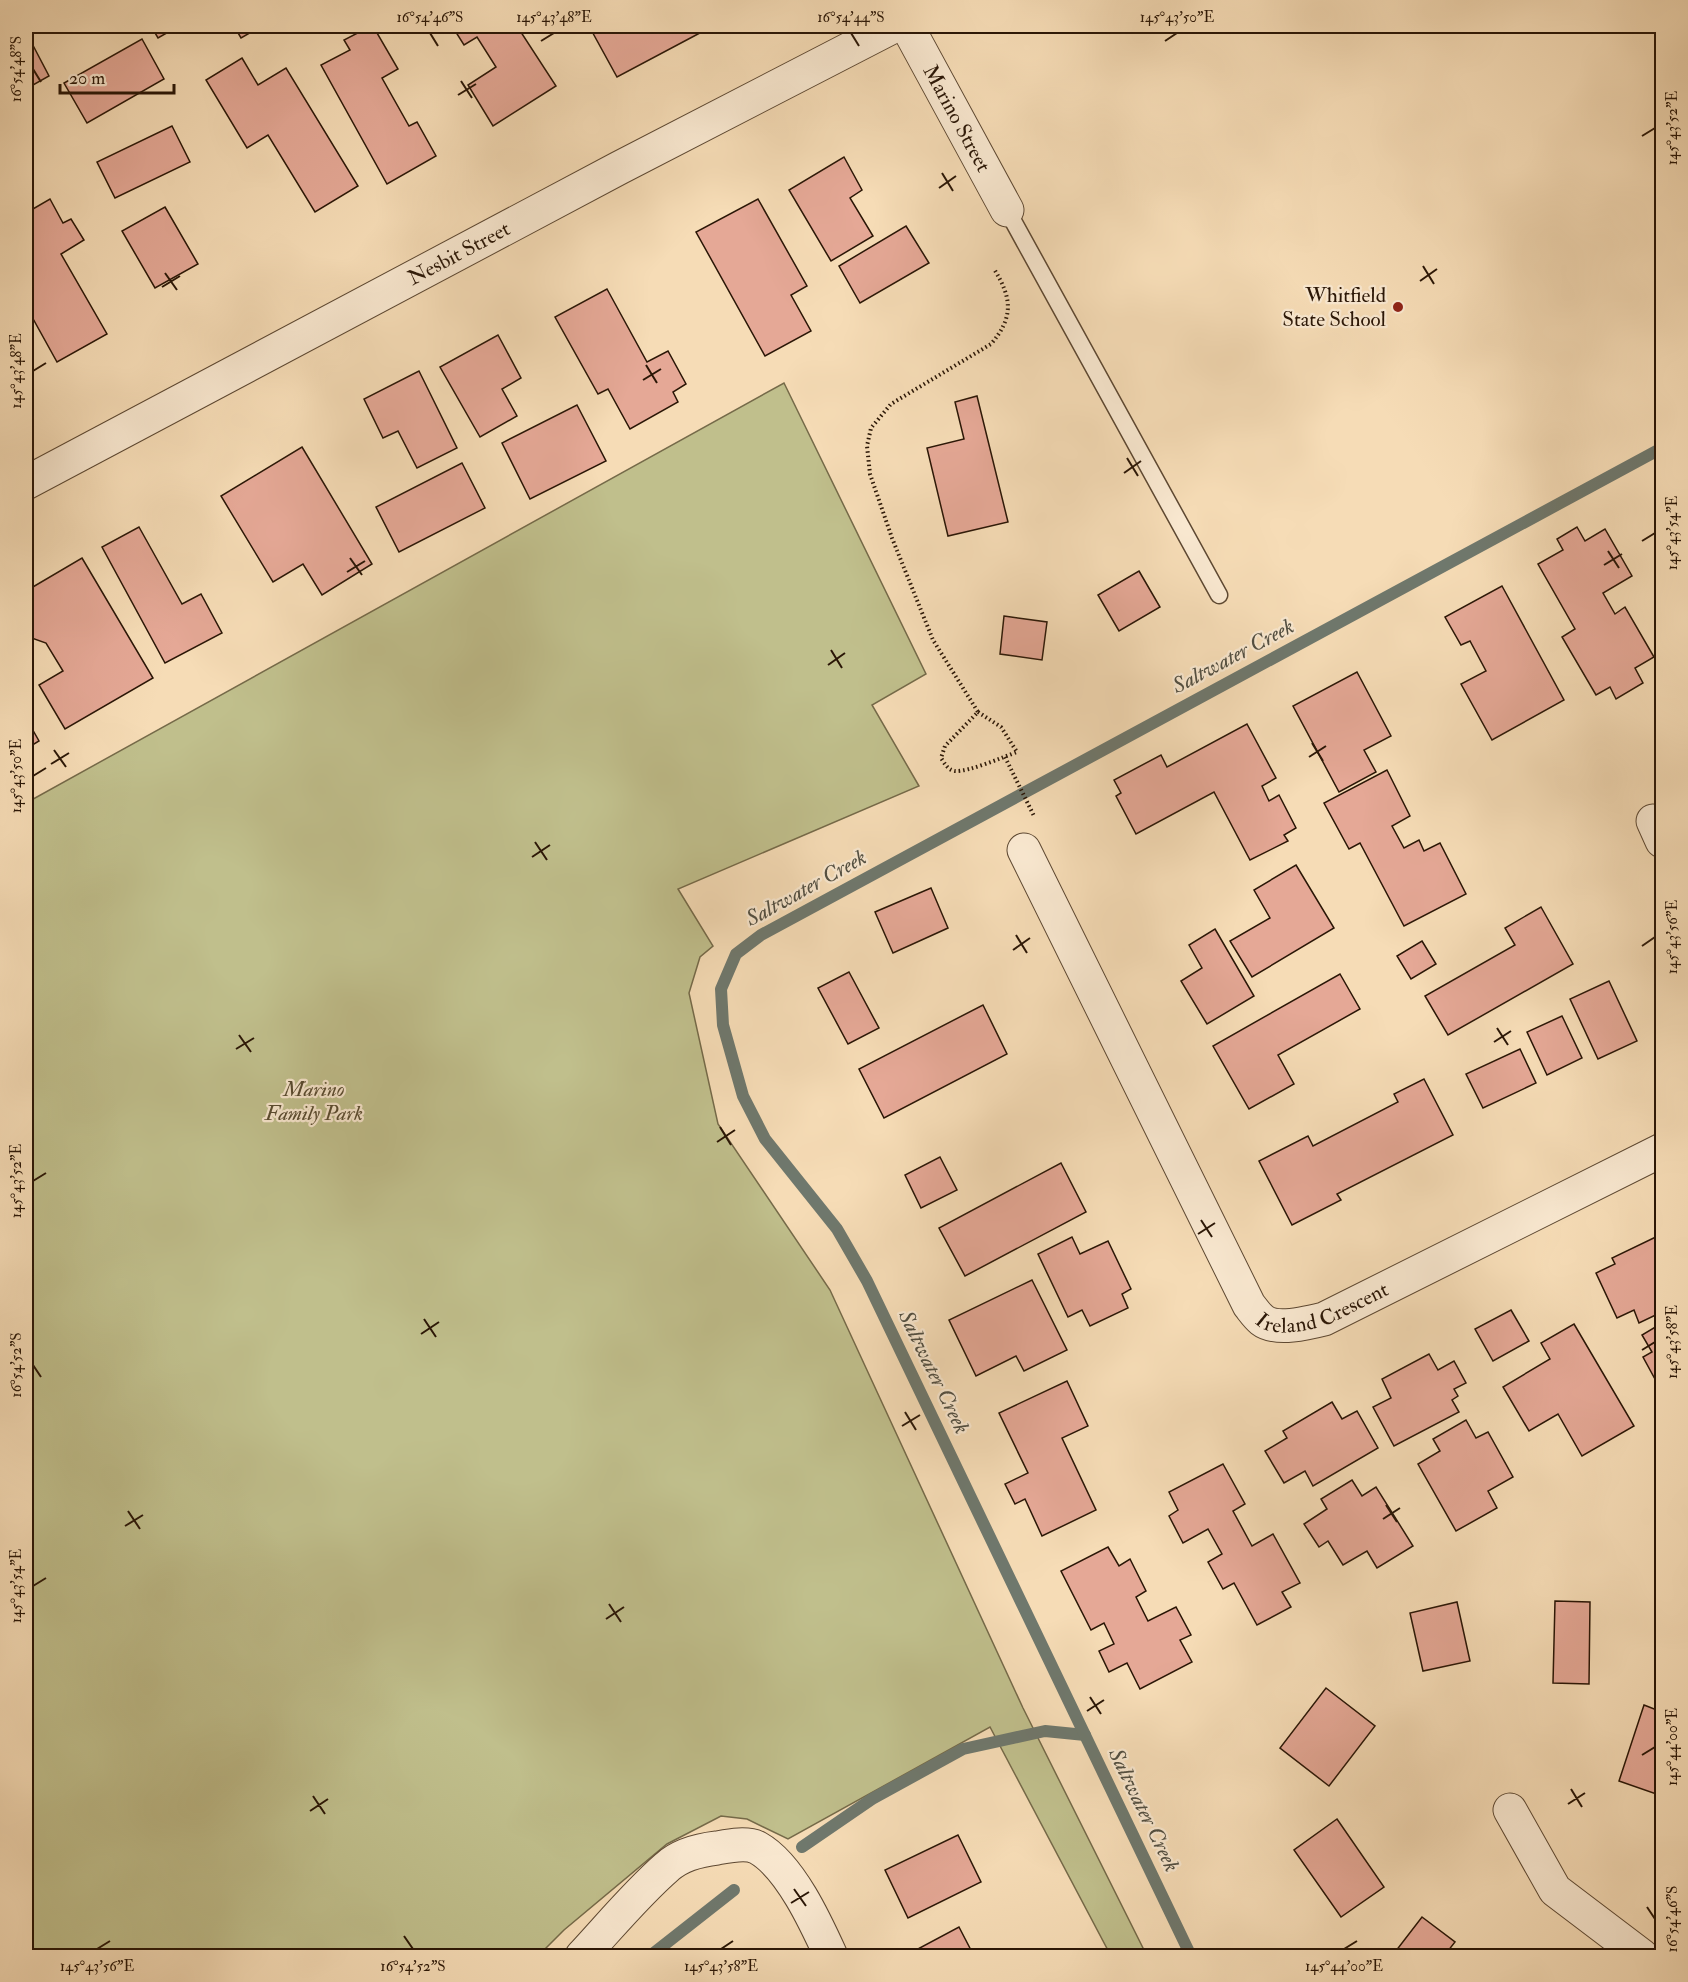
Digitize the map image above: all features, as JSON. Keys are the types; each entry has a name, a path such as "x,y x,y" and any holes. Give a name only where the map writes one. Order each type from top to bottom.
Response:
{"street":[{"name":"Nesbit Street","path":"26,483 619,168 894,26"},
{"name":"Marino Street","path":"908,26 1007,210"},
{"name":"Ireland Crescent","path":"1023,850 1249,1305 1263,1322 1302,1325 1324,1318 1662,1150"},
{"path":"1510,1810 1555,1890 1642,1956"},
{"path":"582,1956 668,1865 696,1851 732,1845 756,1847 776,1863 814,1918 831,1956"}],"lane":[{"path":"1007,210 1219,595"}],"path":[{"path":"978,712 945,746 942,758 947,767 956,771 990,763 1017,752 1001,727 978,712 933,640 892,538 870,474 867,446 871,428 891,405 991,344 1001,332 1007,316 1009,300 1004,285 994,269"},
{"path":"1005,757 1032,813"}],"green space":[{"name":"Marino Family Park","path":"784,383 926,674 872,705 919,786 678,889 713,946 700,957 689,993 718,1124 830,1290 1023,1708 1147,1956 1111,1956 990,1727 788,1839 747,1819 721,1816 667,1844 564,1930 538,1956 26,1956 26,803"}],"building":[{"path":"151,26 179,26 158,38"},
{"path":"234,26 262,26 241,38"},
{"path":"371,26 398,69 382,78 409,126 417,122 436,156 387,184 321,65 350,50 344,40"},
{"path":"452,26 517,26 556,86 493,126 468,85 496,67 477,37 464,45"},
{"path":"589,26 713,26 617,77"},
{"path":"26,32 49,76 26,89"},
{"path":"142,39 164,79 87,123 64,83"},
{"path":"242,58 258,85 286,68 358,186 315,212 268,135 247,148 206,80"},
{"path":"172,126 190,162 115,198 97,162"},
{"path":"844,157 862,190 850,198 873,236 831,261 789,190"},
{"path":"50,199 63,223 71,219 84,240 61,254 107,334 57,362 26,306 26,213"},
{"path":"758,199 807,286 791,295 811,331 765,356 696,232"},
{"path":"165,207 198,264 155,288 122,231"},
{"path":"906,226 929,263 860,303 839,266"},
{"path":"607,289 647,362 668,351 686,384 673,392 678,402 630,429 608,389 598,394 555,317"},
{"path":"498,335 521,378 502,389 517,416 480,437 440,367"},
{"path":"419,371 457,448 417,468 398,431 383,438 364,399"},
{"path":"977,396 1008,522 948,536 927,448 964,439 955,402"},
{"path":"577,405 606,461 530,499 502,443"},
{"path":"302,447 372,564 322,595 303,564 273,582 221,496"},
{"path":"462,463 485,508 399,552 376,507"},
{"path":"139,527 182,604 201,594 222,633 165,663 102,547"},
{"path":"1577,527 1585,541 1605,529 1632,576 1603,593 1615,614 1625,607 1654,657 1635,668 1643,683 1616,699 1610,687 1596,695 1562,637 1575,629 1538,564 1563,550 1557,539"},
{"path":"82,558 153,678 65,729 39,685 63,671 46,643 26,636 26,591"},
{"path":"1139,571 1160,607 1119,631 1098,595"},
{"path":"1502,586 1564,700 1492,740 1461,684 1486,671 1470,641 1461,645 1445,617"},
{"path":"1004,616 1047,622 1042,660 1000,654"},
{"path":"1357,672 1391,736 1364,750 1376,772 1339,792 1293,706"},
{"path":"26,718 39,741 26,749"},
{"path":"1247,724 1276,778 1262,786 1269,801 1279,795 1296,828 1284,835 1288,841 1250,860 1214,792 1136,834 1116,796 1121,793 1114,780 1161,755 1167,767"},
{"path":"1387,770 1410,816 1392,826 1404,848 1419,840 1424,851 1440,843 1466,894 1404,926 1360,843 1349,849 1324,803"},
{"path":"1296,865 1334,928 1252,977 1230,941 1270,918 1254,890"},
{"path":"931,888 948,928 893,953 875,912"},
{"path":"1541,907 1573,964 1448,1035 1425,996 1515,945 1505,928"},
{"path":"1215,929 1254,996 1207,1024 1181,981 1202,968 1189,945"},
{"path":"1422,941 1436,964 1411,979 1397,956"},
{"path":"849,972 879,1028 848,1044 818,988"},
{"path":"1340,974 1360,1009 1278,1055 1294,1084 1249,1109 1213,1046"},
{"path":"1609,981 1637,1041 1598,1059 1570,999"},
{"path":"983,1005 1007,1054 884,1118 859,1069"},
{"path":"1562,1016 1582,1058 1547,1075 1527,1032"},
{"path":"1520,1049 1536,1083 1483,1108 1466,1074"},
{"path":"1424,1079 1453,1135 1337,1194 1341,1200 1292,1225 1259,1161 1308,1136 1313,1146 1398,1102 1394,1094"},
{"path":"940,1157 957,1190 921,1208 905,1175"},
{"path":"1061,1163 1086,1212 965,1276 939,1228"},
{"path":"1662,1234 1662,1312 1639,1323 1634,1310 1617,1318 1596,1273 1615,1264 1612,1258"},
{"path":"1072,1237 1080,1254 1108,1241 1131,1289 1122,1294 1128,1308 1090,1326 1082,1310 1068,1317 1038,1254"},
{"path":"1032,1280 1067,1350 1024,1371 1016,1356 976,1376 949,1320"},
{"path":"1511,1310 1529,1341 1493,1361 1475,1329"},
{"path":"1662,1323 1662,1392 1643,1357 1652,1352 1642,1335"},
{"path":"1574,1324 1634,1426 1582,1456 1558,1414 1529,1431 1503,1387 1550,1359 1541,1343"},
{"path":"1429,1354 1438,1370 1454,1361 1466,1383 1454,1389 1458,1396 1452,1400 1459,1412 1394,1446 1373,1407 1391,1398 1382,1379"},
{"path":"1067,1381 1088,1426 1062,1438 1096,1510 1042,1536 1025,1499 1015,1504 1005,1484 1028,1473 999,1413"},
{"path":"1332,1402 1342,1419 1357,1411 1378,1448 1313,1486 1305,1471 1284,1483 1265,1451 1287,1438 1283,1431"},
{"path":"1466,1420 1476,1438 1488,1432 1513,1477 1488,1491 1497,1508 1456,1531 1418,1464 1440,1451 1433,1439"},
{"path":"1223,1464 1245,1504 1233,1511 1252,1546 1273,1534 1300,1583 1282,1592 1291,1607 1257,1625 1234,1583 1223,1589 1208,1562 1222,1554 1208,1529 1183,1543 1169,1516 1178,1510 1169,1492"},
{"path":"1352,1480 1362,1496 1376,1487 1413,1546 1377,1568 1367,1551 1343,1565 1328,1541 1319,1547 1304,1524 1327,1509 1321,1499"},
{"path":"1108,1547 1119,1566 1130,1559 1146,1591 1136,1597 1148,1621 1176,1607 1191,1635 1180,1640 1192,1662 1140,1689 1127,1663 1109,1672 1099,1651 1114,1644 1104,1623 1091,1630 1061,1571"},
{"path":"1555,1601 1590,1602 1589,1684 1553,1683"},
{"path":"1457,1602 1470,1661 1423,1671 1410,1613"},
{"path":"1326,1688 1375,1726 1329,1786 1280,1748"},
{"path":"1644,1705 1662,1712 1662,1796 1619,1781"},
{"path":"1337,1819 1384,1887 1341,1917 1294,1850"},
{"path":"958,1835 981,1882 908,1918 885,1870"},
{"path":"1422,1917 1455,1942 1444,1956 1392,1956"},
{"path":"959,1927 974,1956 917,1956 914,1951"}],"waterway":[{"name":"Saltwater Creek","path":"1191,1956 867,1281 837,1229 765,1139 743,1096 723,1025 721,989 736,954 761,935 1662,448"},
{"path":"802,1847 872,1799 963,1749 1045,1731 1085,1735"},
{"path":"650,1956 734,1890"}],"place":[{"name":"Whitfield State School","path":"1398,307"}]}
